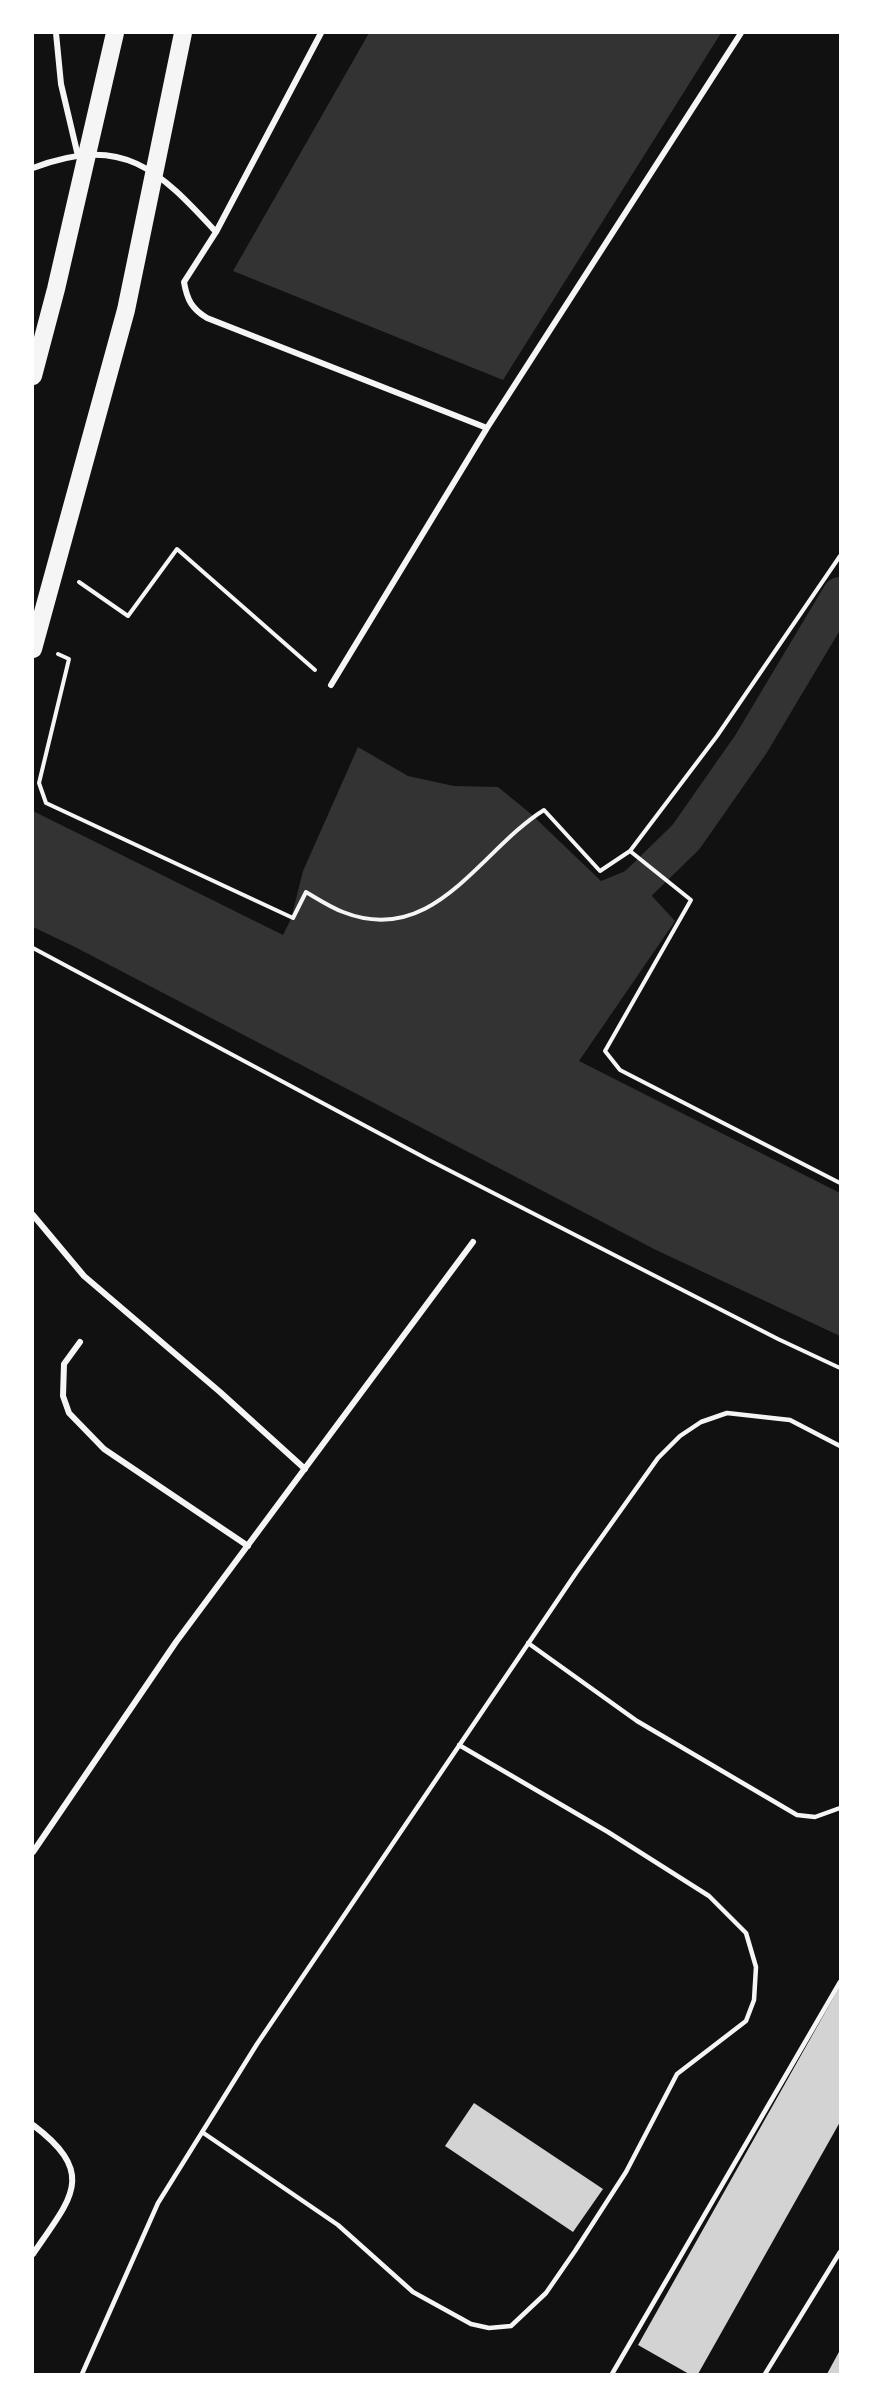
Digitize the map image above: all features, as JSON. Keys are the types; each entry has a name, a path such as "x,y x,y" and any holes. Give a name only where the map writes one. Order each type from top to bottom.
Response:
{"highway":[{"path":"33,376 56,289 115,33"},
{"path":"42,650 126,310 183,33"}],"street":[{"path":"56,33 61,84 78,156"},
{"path":"321,33 216,232 184,282 186,295 197,312 487,428"},
{"path":"331,685 487,428 741,33"},
{"path":"33,168 78,156 115,156 145,166 174,187 216,232"},
{"path":"33,1215 84,1276 220,1392 305,1469"},
{"path":"33,1852 176,1642 473,1242"},
{"path":"80,1342 64,1364 63,1396 69,1413 104,1449 248,1546"},
{"path":"33,2125 56,2142 68,2158 73,2171 69,2199 33,2254"}],"lane":[{"path":"82,2374 158,2203 257,2044 528,1643 658,1458 680,1436 701,1422 727,1413 790,1420 840,1446"},
{"path":"528,1643 636,1721 797,1815 815,1817 840,1808"},
{"path":"202,2132 338,2225 413,2292 471,2324 489,2328 511,2326 546,2293 575,2251 626,2172 677,2074 746,2021 754,2000 756,1967 746,1933 709,1896 608,1832 459,1745"},
{"path":"612,2374 840,1982"},
{"path":"765,2374 840,2252"}],"path":[{"path":"71,577 128,616 177,549 331,685"},
{"path":"42,650 69,659 39,783 46,803 293,918 306,892 342,912 371,920 421,911 441,901 527,821 544,810 600,871 630,850 717,736 840,556"},
{"path":"630,850 691,900 605,1051 620,1070 840,1183"},
{"path":"33,948 429,1160 778,1339 840,1368"}],"shaded area":[{"path":"369,33 721,33 503,380 233,271"},
{"path":"358,747 408,776 454,786 498,787 531,814 601,881 628,870 675,921 579,1061 840,1193 840,1336 656,1250 33,927 33,811 283,935 291,919 303,871"}],"building":[{"path":"840,1986 840,2122 698,2374 689,2374 638,2345"},
{"path":"474,2103 603,2189 573,2232 445,2146"},
{"path":"840,2350 840,2374 827,2374"}],"waterway":[{"path":"604,917 686,837 751,744 840,595"}]}
